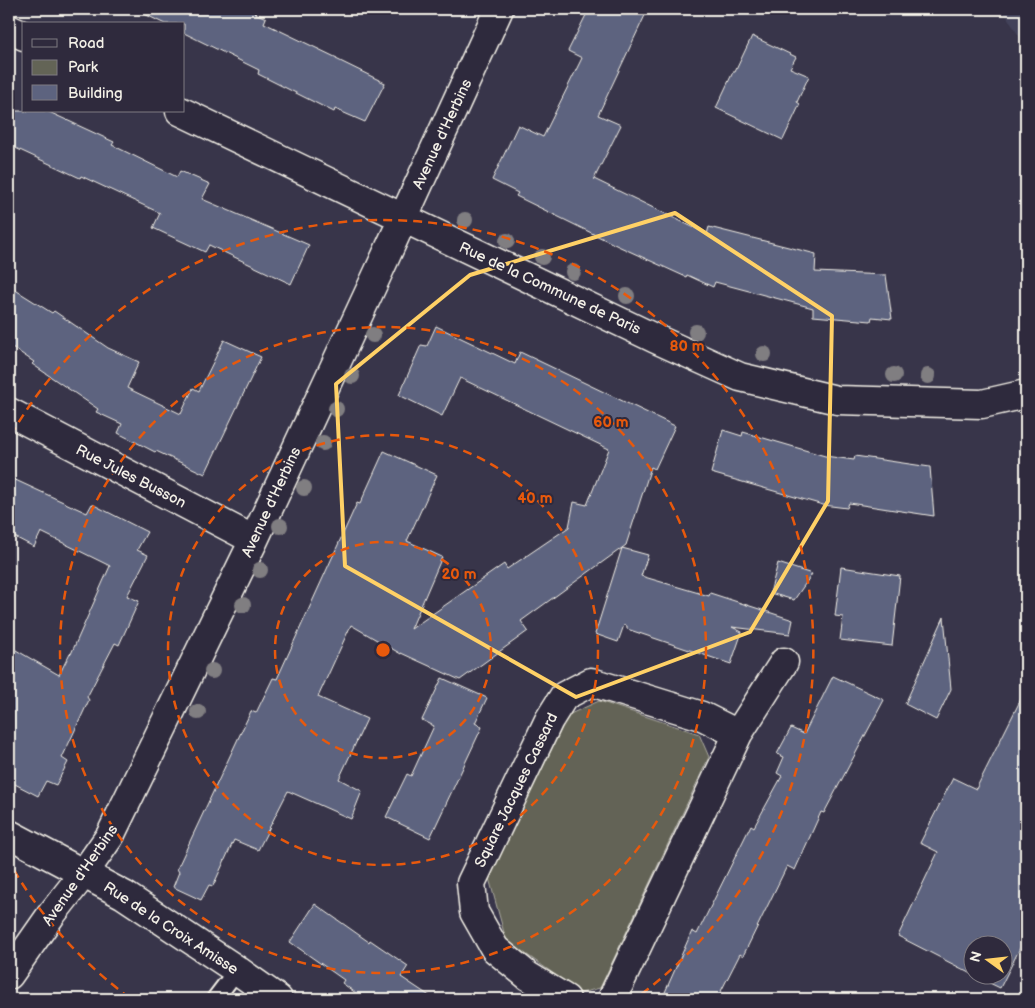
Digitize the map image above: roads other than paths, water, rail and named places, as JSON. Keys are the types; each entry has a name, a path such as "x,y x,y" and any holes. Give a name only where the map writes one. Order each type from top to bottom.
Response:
{"street":[{"name":"Avenue d'Herbins","path":"9,975 110,836 254,540 499,9"},
{"path":"9,29 22,35"},
{"name":"Rue de la Commune de Paris","path":"182,112 656,339 740,376 837,400 982,404 1026,394"},
{"name":"Rue Jules Busson","path":"9,412 254,540"},
{"path":"612,999 738,734 784,662"},
{"name":"Square Jacques Cassard","path":"566,999 528,976 495,949 474,912 471,884 549,720 564,696 591,682 702,716 738,734"},
{"name":"Rue de la Croix Amisse","path":"9,834 124,895 278,999"}],"lane":[{"path":"215,999 237,970"}]}
